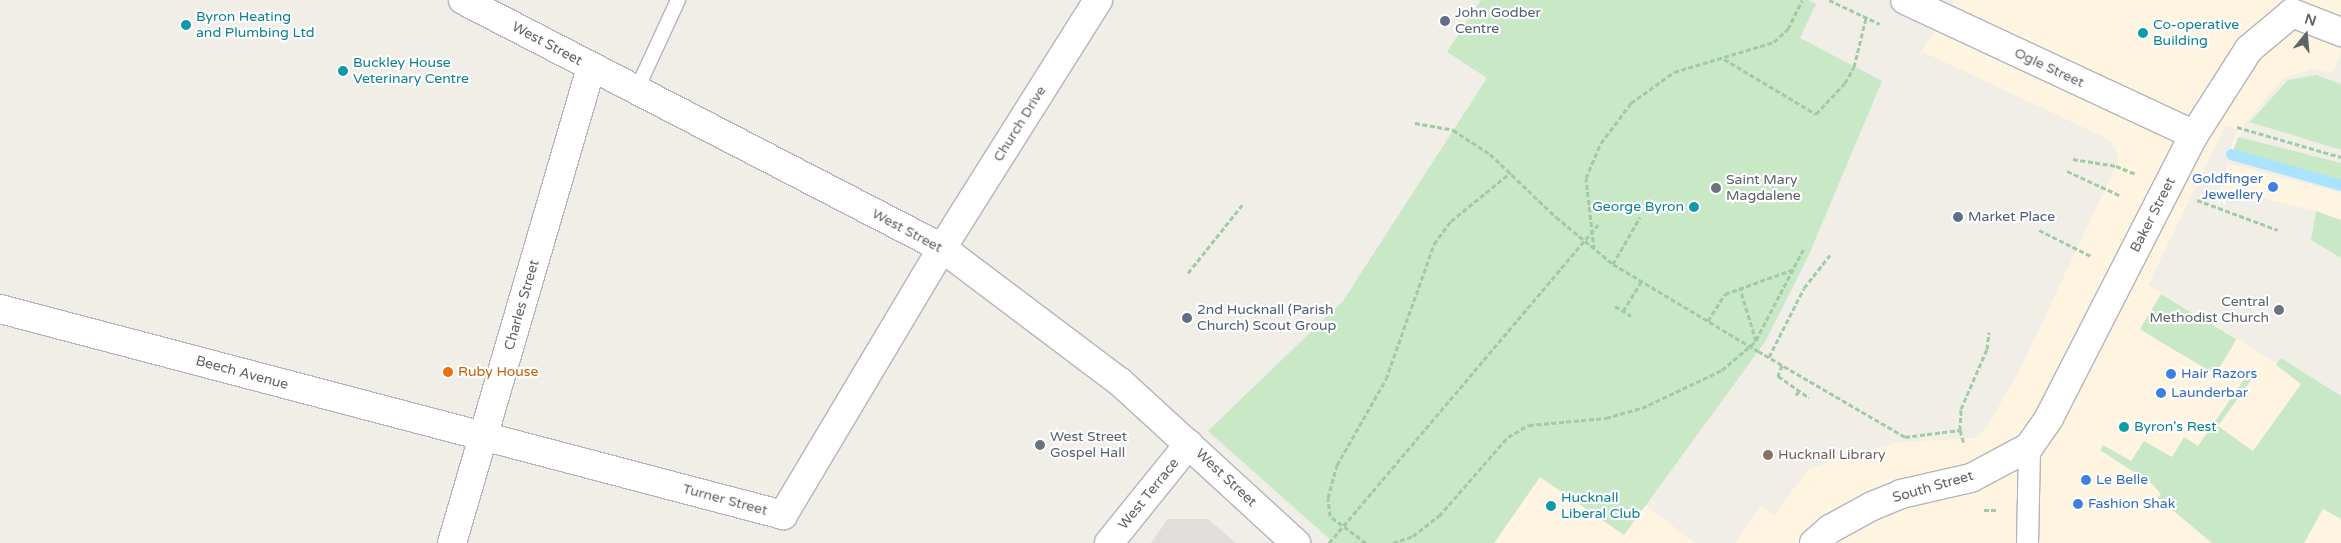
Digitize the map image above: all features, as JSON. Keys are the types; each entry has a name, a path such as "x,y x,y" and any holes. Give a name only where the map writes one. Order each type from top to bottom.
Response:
{"street":[{"name":"West Street","path":"463,0 942,248 1120,382 1296,543"},
{"name":"Church Drive","path":"942,248 1098,0"},
{"name":"Ogle Street","path":"1905,0 2194,135"},
{"name":"Baker Street","path":"2028,448 2049,418 2194,135 2249,49 2287,7"},
{"path":"2287,7 2341,32"},
{"name":"Charles Street","path":"452,543 591,67"},
{"name":"Turner Street","path":"483,436 783,515 942,248"},
{"name":"Beech Avenue","path":"0,309 483,436"},
{"name":"West Terrace","path":"1109,543 1189,444"},
{"path":"2026,534 2028,448"},
{"name":"South Street","path":"1814,543 1830,529 1901,494 1971,478 2028,448"}],"lane":[{"path":"636,90 678,0"}],"path":[{"path":"1594,249 1593,232 1586,202 1586,178 1606,137 1631,103 1674,72 1723,59 1774,42 1788,29 1802,0"},
{"path":"1723,59 1816,114 1846,84 1854,67 1866,17"},
{"path":"1415,122 1453,130 1511,172 1584,242 1613,264 1905,437 1960,430"},
{"path":"2232,126 2341,157"},
{"path":"2073,159 2116,166 2167,188 2278,230"},
{"path":"2067,171 2121,196"},
{"path":"1366,543 1341,528 1330,516 1328,498 1337,465 1386,379 1434,244 1450,221 1511,172"},
{"path":"1188,273 1242,205"},
{"path":"1613,264 1640,217"},
{"path":"1331,540 1598,225"},
{"path":"2039,230 2093,257"},
{"path":"1392,543 1413,536 1439,516 1508,437 1529,425 1606,418 1642,408 1722,370 1756,341 1803,250"},
{"path":"1770,357 1804,288 1830,255"},
{"path":"1708,321 1725,294 1794,269"},
{"path":"1623,311 1641,282"},
{"path":"1740,288 1756,341"},
{"path":"1615,306 1631,316"},
{"path":"1989,332 1987,349 1961,409 1960,430 1971,478 1982,510 2004,510 2026,534"},
{"path":"1782,364 1778,376 1809,398"},
{"path":"1796,395 1799,391"}],"shaded area":[{"path":"1955,0 2341,0 2341,50 2333,73 2313,69 2284,78 2246,121 2228,163 2341,193 2341,258 2311,240 2316,211 2221,188 2233,142 2238,129 2225,126 2148,285 2341,402 2341,543 1735,543 1761,506 1774,516 1808,469 1898,442 1975,438 1987,427 2021,367 2118,162 2116,149 2108,139 1921,51"},
{"name":"Hucknall Liberal Club","path":"1540,477 1624,535 1645,505 1695,543 1494,543"},
{"path":"1168,519 1208,519 1236,543 1151,543"}],"green space":[{"path":"1481,0 1808,0 1816,4 1800,38 1882,81 1808,257 1765,342 1624,535 1540,477 1494,543 1334,543 1208,431 1343,301 1487,78 1447,52"},
{"path":"2316,75 2341,84 2341,150 2250,122 2288,80"},
{"path":"2238,137 2341,163 2341,190 2230,160"},
{"path":"2316,211 2341,220 2341,258 2311,240"},
{"path":"2161,294 2236,339 2215,374 2140,329"},
{"path":"2281,358 2341,396 2341,519 2323,509 2304,543 2212,543 2158,498 2161,494 2152,484 2100,450 2103,445 2131,461 2144,441 2172,457 2184,437 2198,446 2252,368 2257,372 2218,426 2253,451 2301,384 2276,365"}],"waterway":[{"path":"2231,154 2341,185"}],"place":[{"name":"John Godber Centre","path":"1445,21"},
{"name":"Byron Heating and Plumbing Ltd","path":"186,25"},
{"name":"Co-operative Building","path":"2143,33"},
{"name":"Buckley House Veterinary Centre","path":"343,71"},
{"name":"Goldfinger Jewellery","path":"2273,187"},
{"name":"Saint Mary Magdalene","path":"1716,188"},
{"name":"George Byron","path":"1694,207"},
{"name":"Market Place","path":"1958,217"},
{"name":"Central Methodist Church","path":"2279,310"},
{"name":"2nd Hucknall (Parish Church) Scout Group","path":"1187,318"},
{"name":"Ruby House","path":"448,372"},
{"name":"Hair Razors","path":"2171,374"},
{"name":"Launderbar","path":"2161,393"},
{"name":"Byron's Rest","path":"2124,427"},
{"name":"West Street Gospel Hall","path":"1040,445"},
{"name":"Hucknall Library","path":"1768,455"},
{"name":"Le Belle","path":"2086,480"},
{"name":"Fashion Shak","path":"2078,504"},
{"name":"Hucknall Liberal Club","path":"1551,506"}]}
